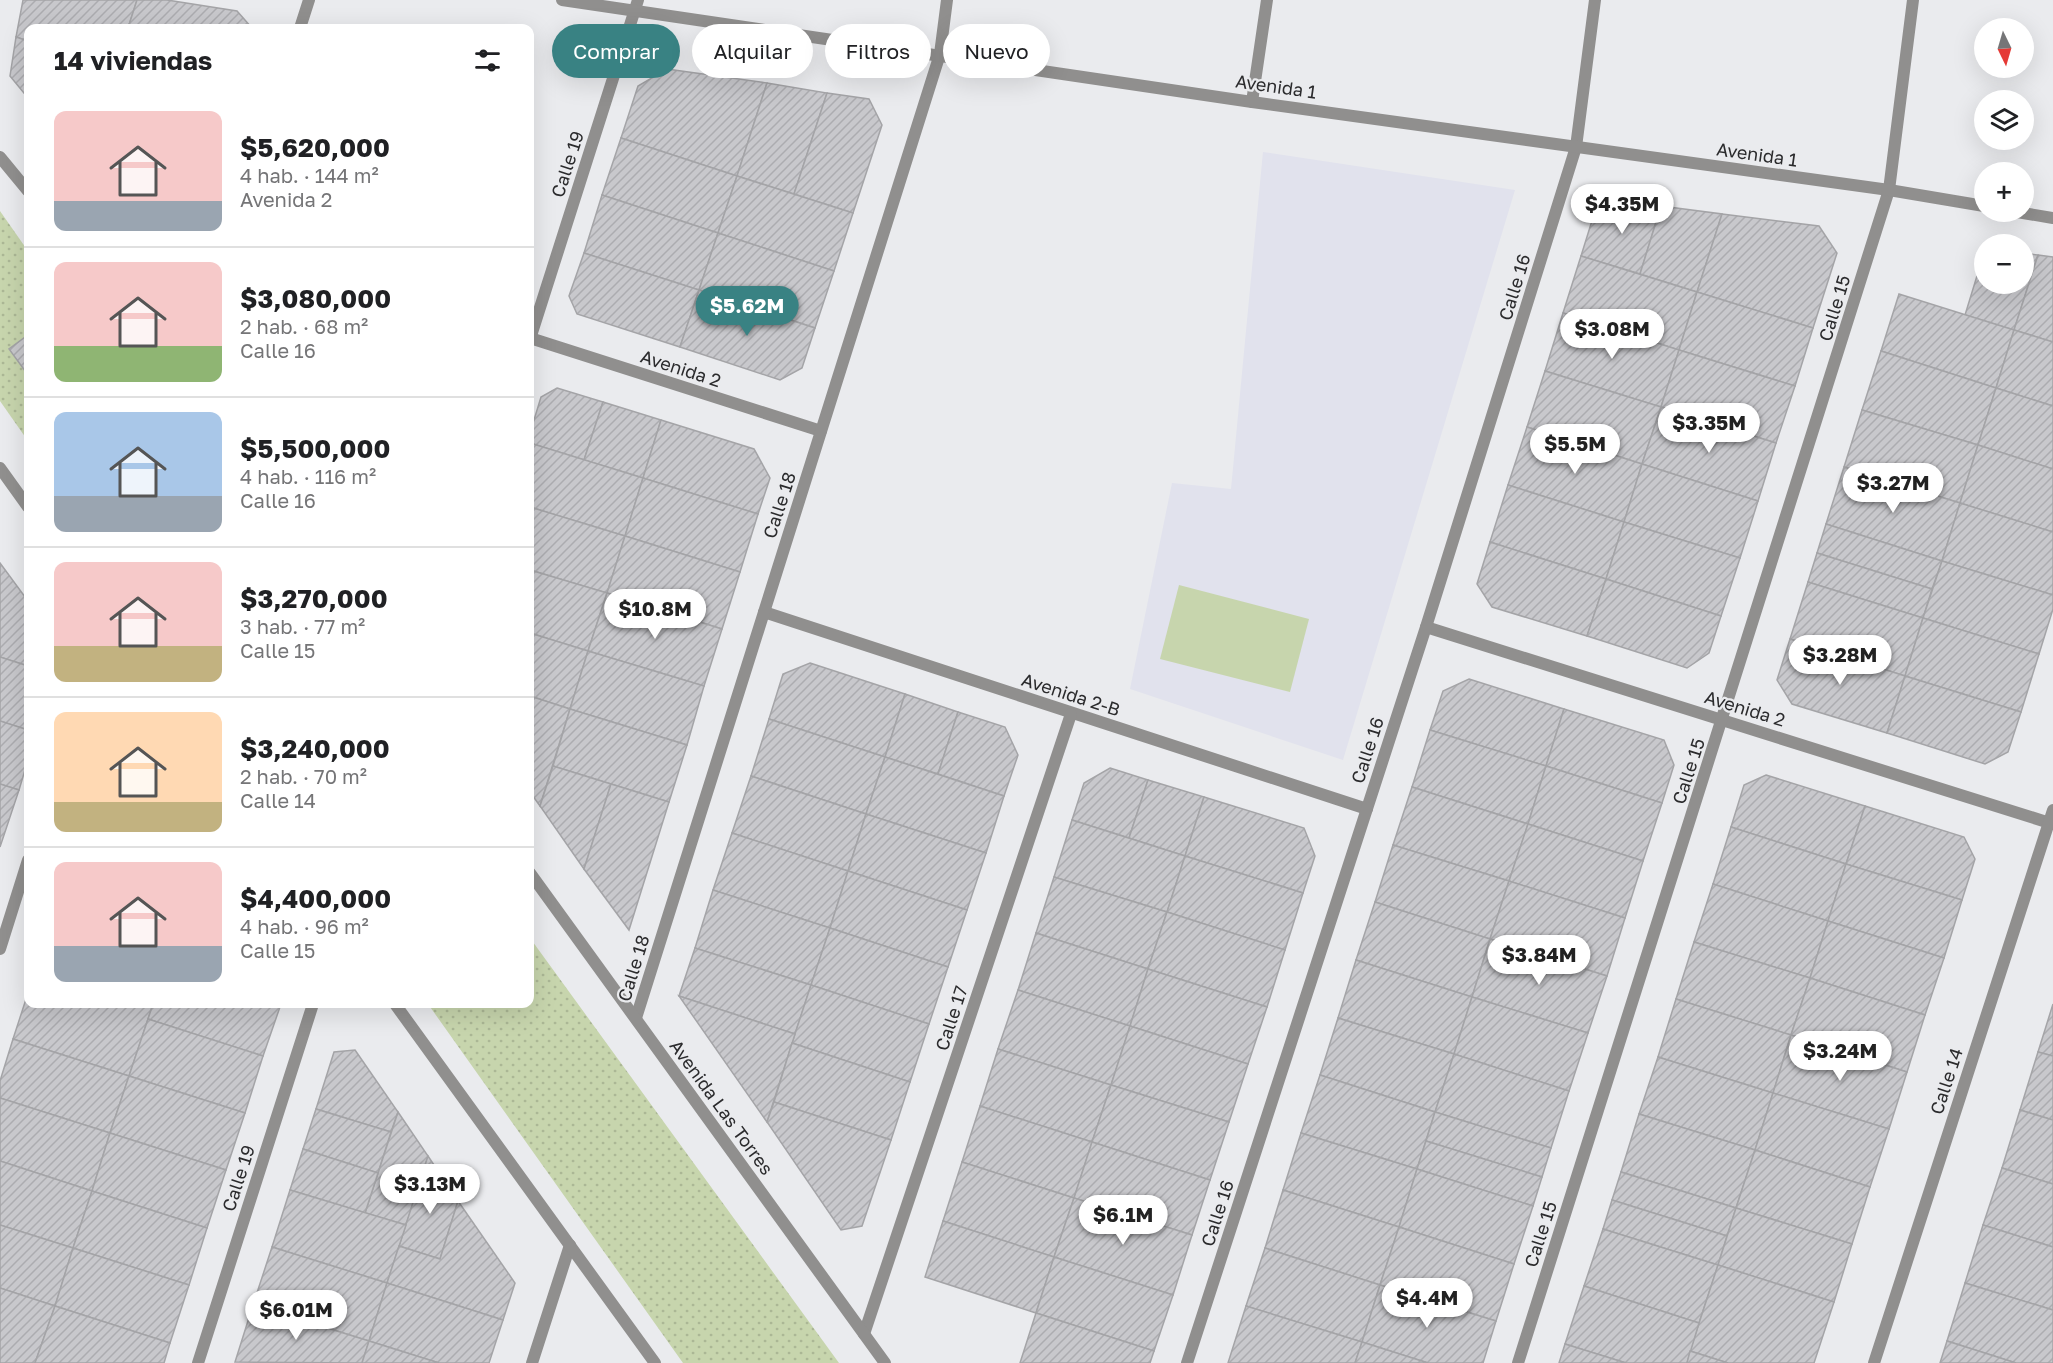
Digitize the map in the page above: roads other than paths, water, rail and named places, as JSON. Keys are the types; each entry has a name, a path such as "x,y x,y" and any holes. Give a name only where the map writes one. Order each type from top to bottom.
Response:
{"street":[{"path":"301,24 309,0"},
{"name":"Avenida 1","path":"562,0 637,5 1252,102 1889,190 1974,204"},
{"name":"Calle 18","path":"636,1018 940,54 947,0"},
{"path":"1252,102 1267,0"},
{"name":"Calle 16","path":"1187,1363 1426,627 1576,147 1595,0"},
{"name":"Calle 15","path":"1518,1363 1889,190 1913,0"},
{"name":"Calle 19","path":"534,327 637,5"},
{"path":"0,157 23,178"},
{"path":"2034,215 2053,218"},
{"name":"Avenida 2","path":"534,340 821,431"},
{"path":"0,468 24,501"},
{"name":"Avenida 2-B","path":"764,612 1367,809"},
{"name":"Avenida 2","path":"1426,627 2051,823"},
{"name":"Calle 17","path":"864,1334 1071,714"},
{"name":"Calle 14","path":"1874,1363 2051,823 2053,810"},
{"path":"0,949 24,873"},
{"name":"Avenida Las Torres","path":"534,878 885,1363"},
{"name":"Calle 19","path":"198,1363 312,1008"},
{"path":"398,1008 655,1363"},
{"path":"532,1363 570,1245"}]}
